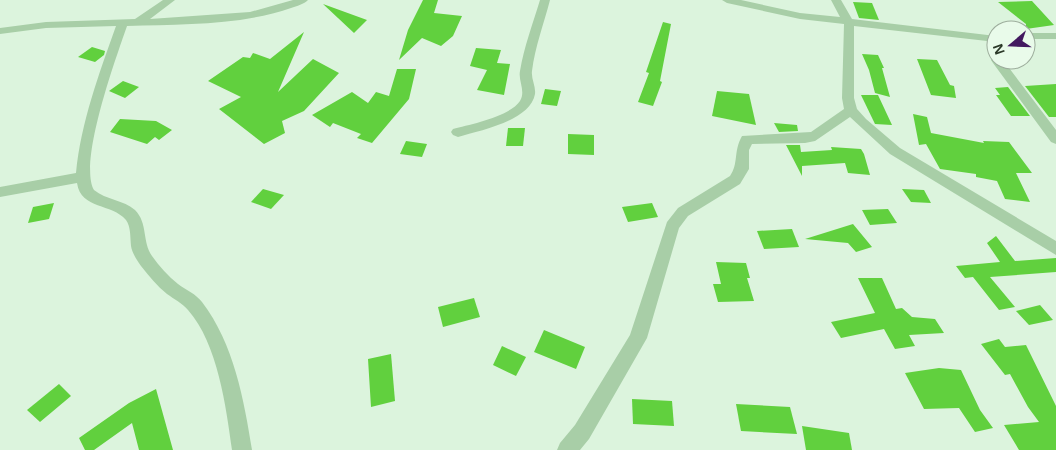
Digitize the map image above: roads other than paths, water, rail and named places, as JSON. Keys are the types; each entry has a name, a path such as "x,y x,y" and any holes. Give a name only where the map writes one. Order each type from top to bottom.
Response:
{"street":[{"path":"170,0 130,24 105,73 87,142 83,177 85,191 94,198 128,212 138,231 139,249 148,263 168,285 194,305 208,326 228,376 242,450"},
{"path":"0,30 46,25 130,24 250,15 274,10 303,0"},
{"path":"458,132 506,119 522,106 528,98 529,93 525,73 545,0"},
{"path":"727,0 800,16 986,38"},
{"path":"836,0 849,22 848,98 851,110 861,122 895,151 1056,249"},
{"path":"1036,36 1056,36"},
{"path":"982,38 986,44"},
{"path":"1005,70 1056,139"},
{"path":"567,450 582,432 638,338 672,226 683,212 735,180 742,169 742,150 747,139 805,138 815,136 851,110"},
{"path":"0,192 83,177"}]}
